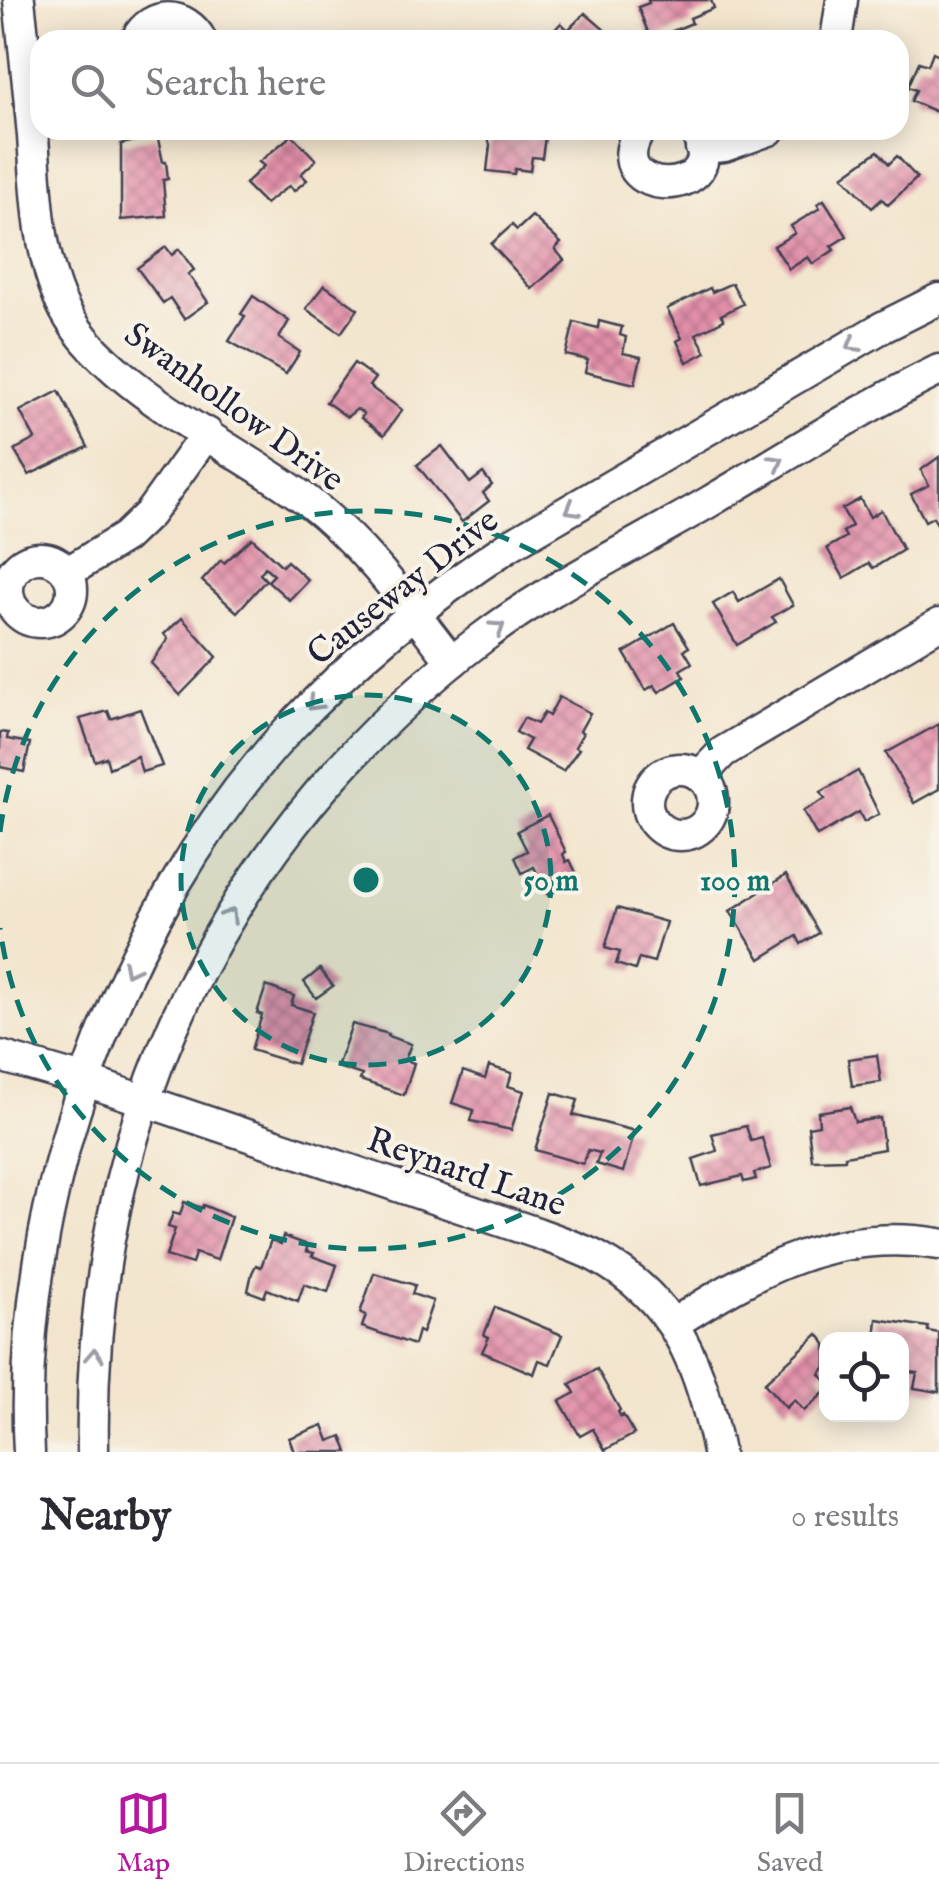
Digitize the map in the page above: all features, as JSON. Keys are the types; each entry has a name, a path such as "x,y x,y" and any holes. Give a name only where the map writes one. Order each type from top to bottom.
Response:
{"street":[{"name":"Swanhollow Drive","path":"20,0 30,65"},
{"path":"838,30 842,0"},
{"path":"143,30 166,17 187,22 193,30"},
{"name":"Swanhollow Drive","path":"37,140 40,226 47,267 62,305 90,348 130,381 305,500 361,548 452,662"},
{"path":"635,140 635,165 649,180 659,184 680,183 689,177 700,159 697,140"},
{"path":"701,140 724,146 741,140"},
{"name":"Causeway Drive","path":"30,1452 32,1340 40,1268 51,1202 70,1128 122,985 178,878 213,824 288,730 358,660 414,614 510,545 864,338 939,299"},
{"path":"93,1452 92,1398 101,1284 118,1192 146,1101 178,1012 220,931 290,825 393,712 486,635 939,370"},
{"path":"68,572 125,537 149,514 206,433"},
{"path":"700,776 723,752 939,624"},
{"name":"Reynard Lane","path":"0,1056 146,1101 537,1233 594,1256 628,1277 673,1324 698,1371 718,1452"},
{"path":"673,1324 760,1270 798,1257 840,1246 878,1242 939,1244"}],"building":[{"path":"648,0 711,0 714,8 690,18 692,23 675,30 647,30 638,7 649,3"},
{"path":"585,13 605,30 568,30"},
{"path":"933,52 939,55 939,113 911,101 916,90 909,85 919,62 928,65"},
{"path":"158,140 168,179 163,180 166,216 121,220 121,144"},
{"path":"286,140 297,140 316,160 301,174 307,180 294,191 289,186 265,204 245,184 264,166 259,162"},
{"path":"489,140 545,140 542,158 532,157 530,171 515,169 514,174 487,171"},
{"path":"878,151 889,164 897,156 917,178 888,205 882,199 872,208 843,176"},
{"path":"824,200 847,236 813,264 808,257 789,269 774,246 795,233 791,226 820,208 817,204"},
{"path":"532,216 561,243 555,249 564,260 532,289 491,244 512,225 517,230"},
{"path":"166,247 172,255 179,249 194,270 188,274 208,302 184,319 170,298 163,303 137,268"},
{"path":"732,283 743,304 721,315 724,320 696,334 706,352 687,362 677,341 682,338 667,309 710,288 712,292"},
{"path":"324,285 358,309 341,333 306,309"},
{"path":"253,296 289,321 279,338 300,352 286,374 229,341"},
{"path":"599,321 622,327 620,335 626,337 623,353 641,357 635,384 585,372 588,360 566,355 574,322 598,328"},
{"path":"354,363 375,378 369,386 402,410 384,435 361,418 364,414 357,409 347,417 326,402"},
{"path":"59,391 88,447 29,475 14,450 35,439 20,411"},
{"path":"442,446 470,483 483,473 492,485 483,493 489,501 462,522 417,465"},
{"path":"939,457 939,527 933,517 925,521 911,494 929,485 921,470"},
{"path":"860,499 870,517 881,510 903,550 873,568 869,563 844,578 827,548 846,537 843,532 852,526 842,509"},
{"path":"252,538 282,566 287,561 308,580 289,600 268,581 274,575 265,567 260,574 266,580 237,612 202,581 221,560 224,563"},
{"path":"779,579 793,605 772,617 776,622 737,645 713,604 733,592 739,602"},
{"path":"182,618 217,657 180,695 151,663 168,639 164,634"},
{"path":"674,623 689,647 684,650 692,663 680,670 684,677 659,692 654,685 646,690 624,653"},
{"path":"559,697 590,713 575,747 579,749 563,771 524,750 530,740 516,732 524,718 537,724 544,713 549,716"},
{"path":"140,709 162,766 142,772 137,756 109,768 106,757 95,761 80,719 108,711 111,719"},
{"path":"939,724 939,789 914,803 886,753"},
{"path":"0,732 8,733 7,739 30,743 24,772 0,767"},
{"path":"858,771 879,814 864,822 859,812 817,836 803,811 825,799 821,792"},
{"path":"548,815 566,852 566,862 570,860 579,879 548,895 534,867 522,873 515,857 527,851 517,831"},
{"path":"786,875 819,933 801,944 797,936 760,959 730,911"},
{"path":"617,908 666,922 654,962 639,958 635,970 616,964 620,952 605,948"},
{"path":"320,969 333,986 316,998 304,982"},
{"path":"266,986 294,996 291,1005 313,1012 296,1064 251,1050"},
{"path":"352,1024 411,1044 405,1060 414,1063 404,1095 360,1080 362,1075 337,1067"},
{"path":"877,1055 881,1082 852,1086 848,1059"},
{"path":"489,1066 512,1073 508,1086 524,1091 511,1130 471,1121 474,1110 452,1103 463,1071 485,1079"},
{"path":"553,1093 578,1100 573,1115 635,1131 623,1172 596,1164 600,1153 588,1150 583,1164 535,1150"},
{"path":"850,1107 855,1122 880,1118 884,1149 845,1159 812,1160 808,1127 819,1125 818,1112"},
{"path":"746,1126 751,1141 762,1138 771,1168 754,1173 756,1179 744,1182 742,1176 701,1186 693,1159 717,1151 712,1134"},
{"path":"184,1202 231,1217 217,1260 195,1253 192,1264 166,1256 175,1229 168,1227 173,1213 180,1215"},
{"path":"283,1236 308,1245 306,1251 314,1253 312,1256 337,1265 328,1292 304,1284 298,1301 267,1289 264,1297 248,1291 252,1273 256,1265 261,1267 271,1240 281,1244"},
{"path":"374,1273 415,1285 412,1294 433,1301 414,1345 362,1327 366,1315 360,1313"},
{"path":"495,1307 562,1335 550,1364 539,1360 534,1374 482,1352"},
{"path":"877,1319 928,1327 928,1331 939,1333 939,1392 914,1388 917,1373 909,1372 909,1332 876,1332"},
{"path":"818,1334 819,1397 804,1411 794,1400 786,1408 764,1383"},
{"path":"597,1369 618,1412 634,1434 605,1450 593,1429 580,1436 560,1401 575,1393 570,1384"},
{"path":"323,1425 329,1441 342,1436 348,1452 294,1452 289,1438"}]}
